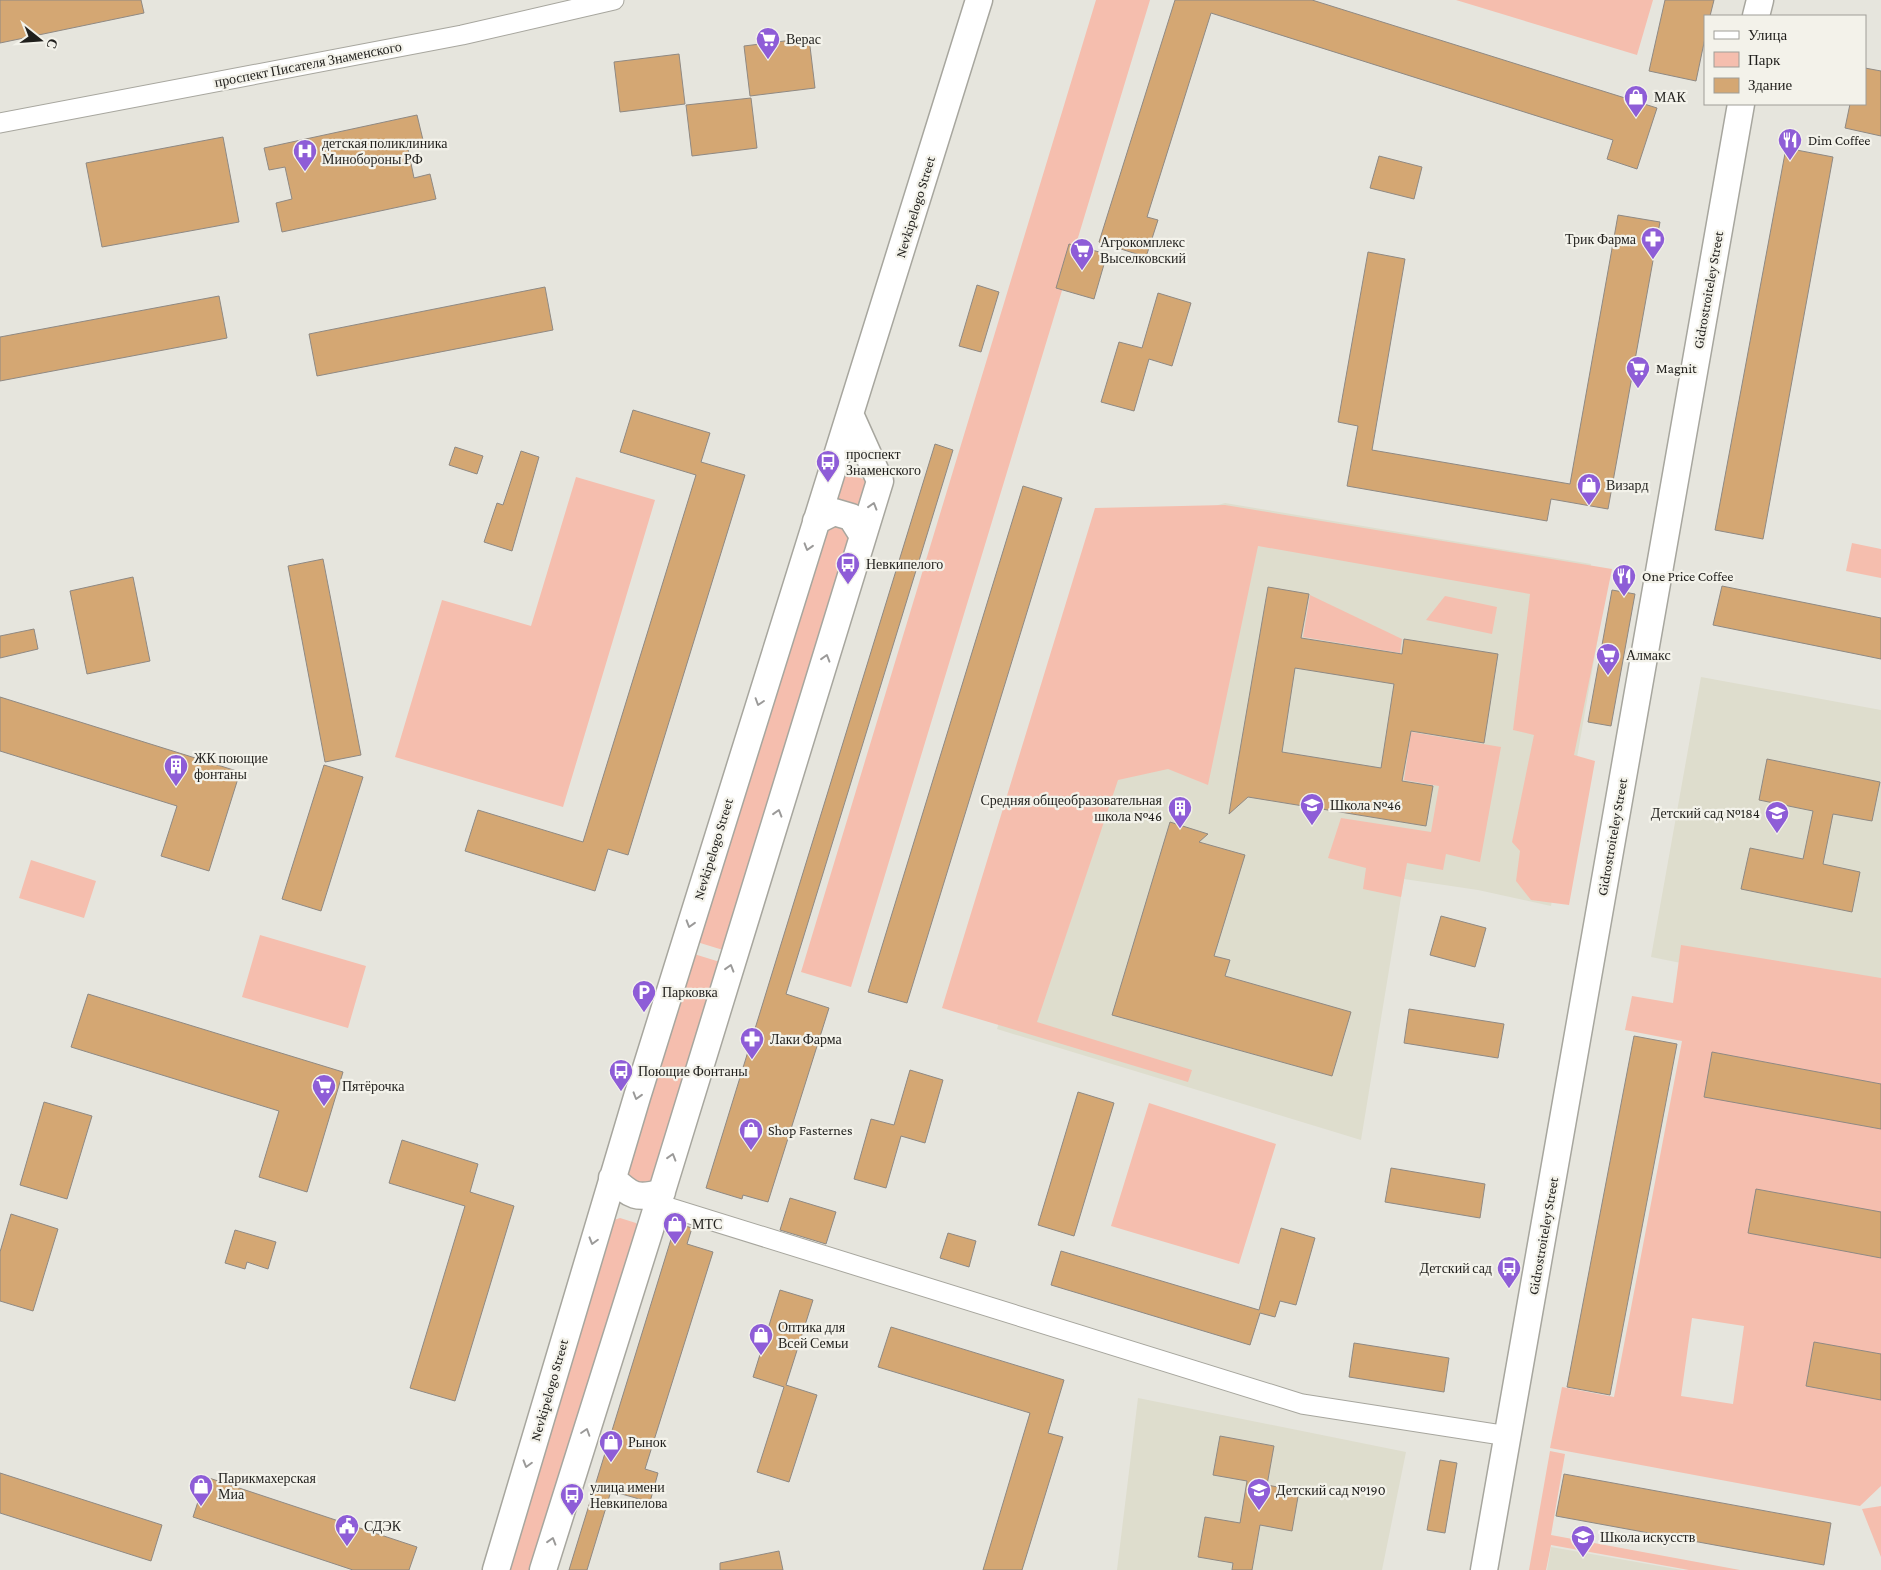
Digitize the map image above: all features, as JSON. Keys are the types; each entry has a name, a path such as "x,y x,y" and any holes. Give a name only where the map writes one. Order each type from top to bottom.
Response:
{"street":[{"name":"проспект Писателя Знаменского","path":"0,123 462,35 614,0"},
{"name":"Nevkipelogo Street","path":"496,1570 612,1178 979,0"},
{"path":"1756,15 1760,0"},
{"name":"Gidrostroiteley Street","path":"1484,1570 1741,105"},
{"path":"543,1570 880,481 850,414"},
{"path":"816,521 834,512 851,517 864,536"},
{"path":"612,1178 627,1193 644,1198 657,1206 1302,1404 1508,1436"},
{"path":"602,1211 622,1208 639,1213 657,1206"}],"shaded area":[{"name":"Школа №46","path":"1225,503 1591,564 1588,583 1607,586 1551,906 1478,890 1404,879 1361,1140 997,1029 1151,525"},
{"name":"Детский сад №184","path":"1701,677 1881,710 1881,1003 1651,957"},
{"name":"Детский сад №190","path":"1138,1398 1406,1452 1382,1570 1117,1570"},
{"name":"Школа искусств","path":"1551,1547 1682,1570 1547,1570"}],"green space":[{"path":"1096,0 1150,0 851,987 801,972"},
{"path":"1456,0 1653,0 1637,55"},
{"path":"840,472 867,480 857,515 836,505"},
{"path":"576,477 655,500 563,807 395,757 442,600 531,626"},
{"path":"1225,505 1612,569 1574,755 1595,761 1569,905 1531,900 1516,881 1520,851 1512,842 1534,735 1513,730 1530,594 1258,546 1208,785 1168,769 1118,780 1037,1022 1192,1070 1188,1082 942,1008 1095,508"},
{"path":"825,521 852,530 723,950 697,942"},
{"path":"1852,543 1881,549 1881,578 1846,571"},
{"path":"1310,595 1402,639 1400,653 1303,637"},
{"path":"1445,596 1497,607 1492,634 1426,620"},
{"path":"1411,732 1501,747 1480,862 1446,854 1443,870 1407,863 1401,897 1363,889 1366,868 1328,858 1341,818 1431,832 1439,786 1404,780"},
{"path":"31,860 96,881 84,918 19,898"},
{"path":"260,935 366,966 348,1028 242,997"},
{"path":"1681,945 1881,978 1881,1486 1860,1506 1550,1448 1562,1387 1614,1397 1682,1041 1625,1030 1632,996 1673,1003","holes":["1692,1318 1744,1326 1733,1404 1681,1396"]},
{"path":"694,954 720,962 651,1187 626,1179"},
{"path":"1149,1103 1276,1144 1239,1264 1111,1226"},
{"path":"620,1218 636,1223 639,1227 534,1570 507,1570 614,1220"},
{"path":"1550,1451 1565,1454 1551,1535 1740,1570 1689,1570 1551,1545 1546,1570 1529,1570"},
{"path":"1881,1506 1881,1557 1862,1509"}],"building":[{"path":"0,0 141,0 144,13 0,43"},
{"path":"1175,0 1312,0 1657,108 1637,169 1607,159 1613,140 1211,13 1147,217 1158,220 1146,257 1099,242"},
{"path":"1665,0 1714,0 1710,15 1704,15 1704,43 1696,81 1649,71"},
{"path":"809,38 815,88 750,96 744,46"},
{"path":"679,54 685,104 620,112 614,62"},
{"path":"1866,68 1881,71 1881,136 1845,128 1850,105 1866,105"},
{"path":"751,98 757,148 692,156 686,105"},
{"name":"детская поликлиника Минобороны РФ","path":"417,115 423,140 407,144 414,178 430,174 436,199 282,232 276,203 292,199 285,167 269,170 264,148"},
{"path":"223,137 239,222 102,247 86,163"},
{"path":"1786,148 1833,157 1763,539 1715,530"},
{"path":"1379,156 1422,167 1414,199 1370,188"},
{"path":"1618,215 1660,222 1608,509 1551,499 1547,521 1347,486 1358,426 1338,422 1368,252 1405,259 1372,450 1570,484"},
{"name":"Агрокомплекс Выселковский","path":"1069,244 1107,254 1094,299 1056,288"},
{"path":"977,285 999,292 981,352 959,346"},
{"path":"545,287 553,330 317,376 309,334"},
{"path":"1158,293 1191,303 1172,366 1149,359 1134,411 1101,402 1119,342 1142,348"},
{"path":"219,296 227,338 0,381 0,337"},
{"path":"633,410 710,433 701,462 745,475 628,855 608,849 595,891 465,851 478,810 583,842 696,475 620,452"},
{"path":"935,444 953,450 786,994 829,1008 768,1202 743,1195 742,1199 706,1188"},
{"path":"455,447 483,456 477,474 449,465"},
{"path":"521,451 539,457 512,551 484,542 497,503 503,505"},
{"path":"1023,486 1062,498 907,1003 868,992"},
{"path":"323,559 361,755 325,762 288,566"},
{"path":"133,577 150,661 87,674 70,591"},
{"path":"1722,586 1881,618 1881,659 1713,625"},
{"path":"1268,587 1309,594 1301,638 1402,654 1404,639 1498,654 1484,743 1411,731 1402,781 1433,786 1426,826 1248,797 1229,814","holes":["1295,668 1394,684 1381,768 1282,752"]},
{"name":"Алмакс","path":"1612,590 1635,594 1611,726 1588,722"},
{"path":"34,629 38,649 0,658 0,636"},
{"name":"ЖК поющие фонтаны","path":"0,697 240,772 209,871 161,856 177,806 0,751"},
{"path":"1767,759 1880,782 1872,821 1833,814 1823,864 1860,872 1852,912 1741,889 1750,848 1803,859 1813,811 1759,800"},
{"path":"324,765 363,777 321,911 282,899"},
{"path":"1170,822 1208,834 1199,842 1245,855 1214,956 1230,960 1225,976 1351,1012 1332,1076 1112,1015"},
{"path":"1441,916 1486,928 1475,967 1430,955"},
{"path":"88,994 343,1072 307,1192 259,1177 279,1111 71,1047"},
{"path":"1409,1009 1504,1024 1498,1058 1404,1043"},
{"path":"1634,1036 1677,1044 1610,1395 1567,1387"},
{"path":"1712,1052 1881,1084 1881,1129 1704,1097"},
{"path":"910,1070 943,1080 925,1143 901,1136 886,1188 854,1179 871,1119 894,1125"},
{"path":"1078,1092 1114,1103 1074,1236 1038,1225"},
{"path":"44,1102 92,1116 67,1199 20,1185"},
{"path":"402,1140 478,1164 470,1192 514,1206 455,1401 410,1388 465,1206 389,1183"},
{"path":"1391,1168 1485,1184 1480,1218 1385,1202"},
{"path":"1756,1189 1881,1212 1881,1258 1748,1233"},
{"path":"790,1198 836,1212 826,1244 780,1230"},
{"path":"11,1214 58,1229 33,1311 0,1301 0,1252"},
{"path":"676,1223 692,1228 687,1244 713,1252 645,1469 658,1473 650,1502 611,1491 587,1570 569,1570"},
{"path":"1281,1228 1315,1238 1296,1305 1280,1301 1275,1317 1260,1313 1250,1345 1051,1285 1061,1251 1259,1310"},
{"path":"235,1230 276,1242 268,1269 247,1262 245,1269 225,1263"},
{"path":"948,1233 976,1241 969,1267 940,1258"},
{"path":"780,1290 813,1300 786,1385 817,1395 789,1482 757,1472 784,1387 753,1377"},
{"path":"891,1327 1064,1380 1048,1433 1063,1437 1022,1570 983,1570 1030,1413 878,1367"},
{"path":"1814,1342 1881,1354 1881,1400 1806,1386"},
{"path":"1354,1343 1449,1358 1444,1392 1349,1377"},
{"path":"1220,1436 1274,1446 1267,1485 1299,1491 1292,1531 1260,1525 1252,1570 1232,1570 1233,1563 1198,1557 1205,1517 1240,1523 1247,1481 1213,1475"},
{"path":"1440,1460 1457,1463 1445,1533 1427,1530"},
{"path":"0,1473 162,1525 151,1561 0,1513"},
{"path":"1564,1474 1831,1523 1824,1565 1556,1516"},
{"path":"206,1477 417,1547 409,1570 353,1570 193,1517"},
{"path":"779,1551 783,1570 720,1570 720,1563"}],"place":[{"name":"Верас","path":"768,60"},
{"name":"МАК","path":"1636,118"},
{"name":"Dim Coffee","path":"1790,161"},
{"name":"детская поликлиника Минобороны РФ","path":"305,172"},
{"name":"Трик Фарма","path":"1653,260"},
{"name":"Агрокомплекс Выселковский","path":"1082,271"},
{"name":"Magnit","path":"1638,389"},
{"name":"проспект Знаменского","path":"828,483"},
{"name":"Визард","path":"1589,506"},
{"name":"Невкипелого","path":"848,585"},
{"name":"One Price Coffee","path":"1624,597"},
{"name":"Алмакс","path":"1608,676"},
{"name":"ЖК поющие фонтаны","path":"176,787"},
{"name":"Школа №46","path":"1312,826"},
{"name":"Средняя общеобразовательная школа №46","path":"1180,829"},
{"name":"Детский сад №184","path":"1777,834"},
{"name":"Парковка","path":"644,1013"},
{"name":"Лаки Фарма","path":"752,1060"},
{"name":"Поющие Фонтаны","path":"621,1092"},
{"name":"Пятёрочка","path":"324,1107"},
{"name":"Shop Fasternes","path":"751,1151"},
{"name":"МТС","path":"675,1245"},
{"name":"Детский сад","path":"1509,1289"},
{"name":"Оптика для Всей Семьи","path":"761,1356"},
{"name":"Рынок","path":"611,1463"},
{"name":"Парикмахерская Миа","path":"201,1507"},
{"name":"Детский сад №190","path":"1259,1511"},
{"name":"улица имени Невкипелова","path":"572,1516"},
{"name":"СДЭК","path":"347,1547"},
{"name":"Школа искусств","path":"1583,1558"}]}
